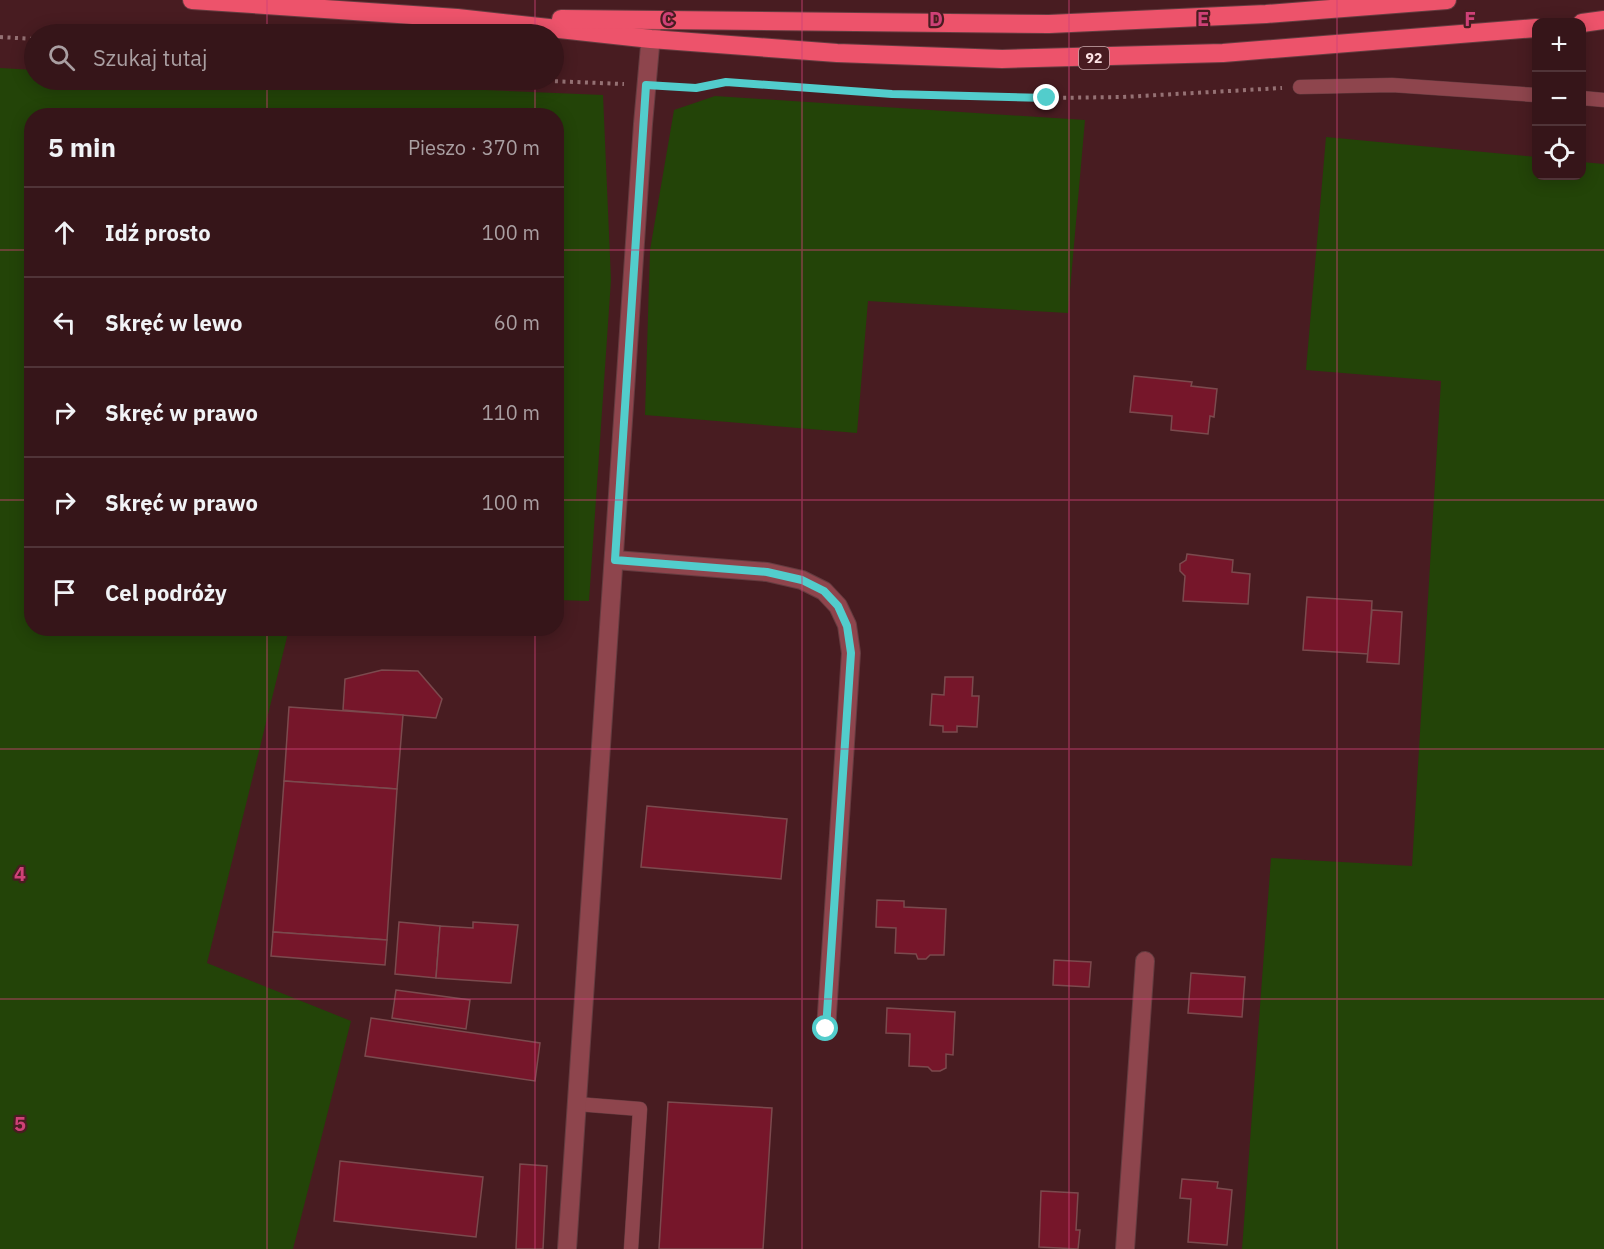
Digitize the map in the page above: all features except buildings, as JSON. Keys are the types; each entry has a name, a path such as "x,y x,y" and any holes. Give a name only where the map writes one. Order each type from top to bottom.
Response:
{"main road":[{"name":"92","path":"192,0 458,18 513,24"},
{"name":"92","path":"458,18 1049,24 1266,14 1447,0"},
{"path":"1586,22 1604,20"},
{"name":"92","path":"564,30 651,39 892,55 1054,59 1234,52 1532,28"}],"street":[{"path":"567,1249 652,19"},
{"path":"615,560 785,576 802,580 824,591 838,606 847,626 851,653 826,1029"},
{"path":"1125,1249 1145,961"}],"lane":[{"path":"1300,87 1392,85 1532,95"},
{"path":"1586,98 1604,100"},
{"path":"577,1104 640,1109 631,1249"}],"path":[{"path":"0,37 24,38"},
{"path":"564,82 696,88 726,82 892,94 1047,98 1123,97 1300,87"}],"green space":[{"path":"0,68 24,69 24,90 486,90 603,95 611,280 589,601 564,600 564,108 24,108 24,636 287,636 207,963 351,1021 293,1249 0,1249"},
{"path":"715,96 1085,120 1068,313 868,301 857,433 645,415 650,250 674,110"},
{"path":"1326,137 1532,157 1532,180 1586,180 1586,162 1604,164 1604,1249 1242,1249 1271,858 1412,866 1441,381 1306,370"}],"route":[{"path":"826,1029 851,653 847,626 838,606 824,591 802,580 767,572 615,560 646,85 696,88 726,82 892,94 1047,98"}]}
